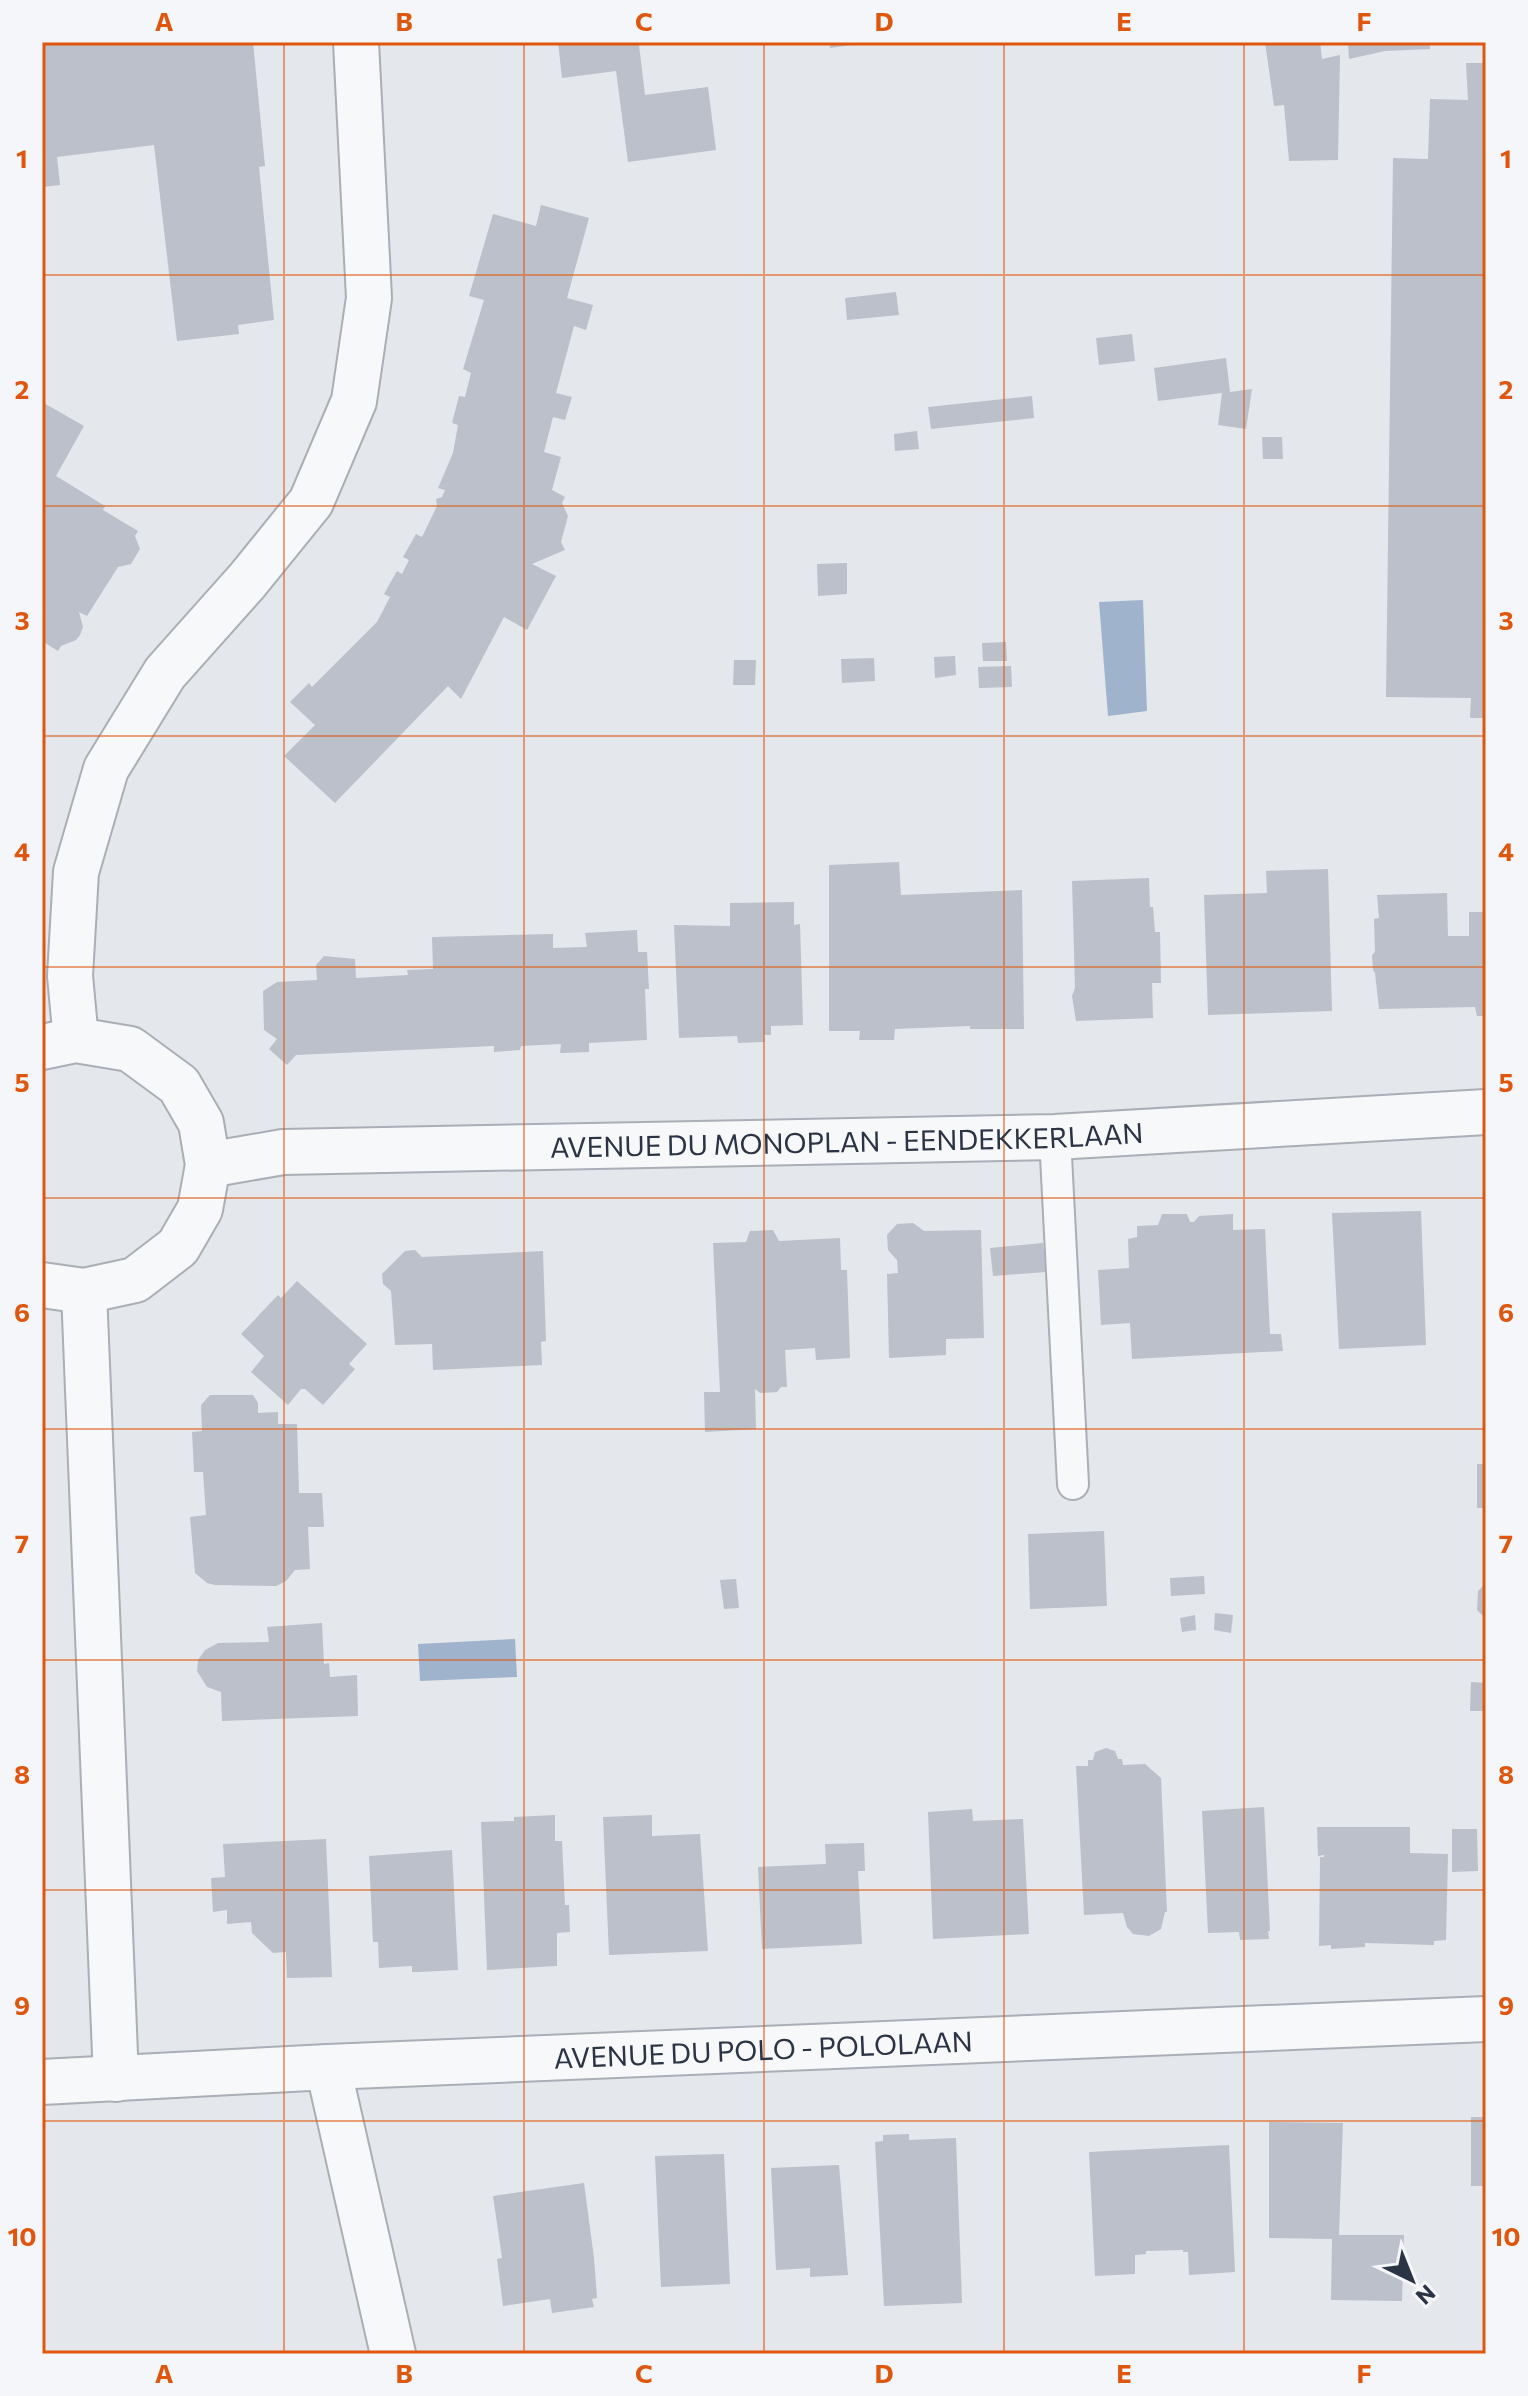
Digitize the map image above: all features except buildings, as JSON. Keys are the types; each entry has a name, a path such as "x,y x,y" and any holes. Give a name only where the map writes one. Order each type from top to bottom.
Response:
{"street":[{"path":"42,1285 84,1291 135,1280 178,1247 200,1209 208,1165 201,1123 179,1085 130,1049 59,1043 70,976 76,872 106,769 165,673 247,581 311,502 354,401 369,298 356,42"},
{"name":"AVENUE DU MONOPLAN - EENDEKKERLAAN","path":"208,1165 283,1152 1055,1137 1486,1112"},
{"path":"84,1291 116,2079"},
{"name":"AVENUE DU POLO - POLOLAAN","path":"42,2082 328,2067 1486,2019"},
{"path":"328,2067 393,2354"}],"lane":[{"path":"1055,1137 1073,1484"}],"water":[{"path":"1143,600 1147,711 1108,716 1099,602"},
{"path":"515,1639 517,1677 420,1681 418,1644"}]}
